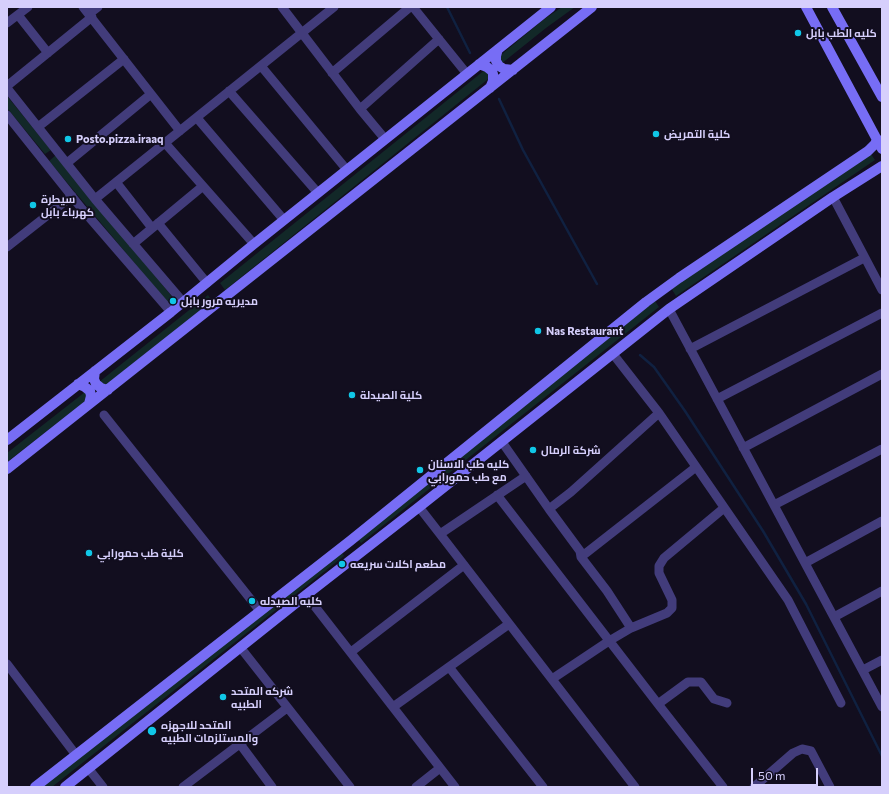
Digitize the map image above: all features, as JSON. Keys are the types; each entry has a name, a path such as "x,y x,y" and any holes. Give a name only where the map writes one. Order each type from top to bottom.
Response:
{"street":[{"path":"7,23 28,7"},
{"path":"98,7 88,13 48,53 7,87 95,199 183,302"},
{"path":"282,7 360,109 385,139"},
{"path":"95,199 334,7"},
{"path":"332,73 410,7"},
{"path":"413,7 467,74"},
{"path":"7,440 171,312 551,7"},
{"path":"7,469 592,7"},
{"path":"806,7 882,149"},
{"path":"832,7 882,97"},
{"path":"88,13 180,131"},
{"path":"18,15 48,53"},
{"path":"360,109 439,39"},
{"path":"498,49 496,56 499,66 504,69 513,70"},
{"path":"38,127 124,59"},
{"path":"479,64 487,67 493,74 493,81 490,88"},
{"path":"261,66 347,170"},
{"path":"230,92 318,193"},
{"path":"67,163 152,94"},
{"path":"7,116 82,209 171,312"},
{"path":"197,118 284,220"},
{"path":"35,787 340,548 667,286 868,151 875,144 877,139"},
{"path":"165,143 254,244"},
{"path":"65,787 240,647 666,312 833,197 882,166"},
{"path":"116,182 207,282"},
{"path":"133,244 203,186"},
{"path":"7,247 72,196"},
{"path":"833,197 882,290"},
{"path":"690,349 864,258"},
{"path":"667,286 668,294 674,300 680,302"},
{"path":"651,299 656,300 662,310 666,312 690,349 882,707"},
{"path":"717,399 882,313"},
{"path":"613,354 659,413 788,600 841,703"},
{"path":"95,371 94,382 101,388 108,390"},
{"path":"743,448 882,374"},
{"path":"78,384 90,391 91,399 89,404"},
{"path":"549,509 659,413"},
{"path":"104,415 260,611"},
{"path":"502,442 580,551 581,557 607,590 631,628"},
{"path":"774,505 882,449"},
{"path":"581,557 696,467"},
{"path":"440,534 526,476"},
{"path":"497,495 723,787"},
{"path":"419,507 635,787"},
{"path":"552,680 609,641 631,628 667,613 672,608 672,600 658,566 664,558 724,508"},
{"path":"805,563 882,521"},
{"path":"355,536 356,544 364,550"},
{"path":"340,548 348,553 349,562"},
{"path":"351,652 464,565"},
{"path":"834,617 882,591"},
{"path":"306,595 455,787"},
{"path":"393,707 510,624"},
{"path":"240,647 350,787"},
{"path":"863,670 882,660"},
{"path":"7,664 76,755"},
{"path":"449,667 543,787"},
{"path":"658,704 688,682 701,682 714,699 727,703"},
{"path":"183,787 288,708"},
{"path":"240,744 272,787"},
{"path":"754,787 793,754 802,749 811,751 830,787"},
{"path":"88,768 103,787"},
{"path":"416,787 440,768"}],"green space":[{"path":"562,7 575,7 501,64 496,59 543,20"},
{"path":"486,69 492,76 225,290 220,283"},
{"path":"7,96 51,150 45,154 7,108"},
{"path":"871,154 875,160 676,296 671,288"},
{"path":"56,155 174,299 168,303 49,161"},
{"path":"208,295 212,301 103,387 99,382"},
{"path":"655,301 659,307 361,543 357,538"},
{"path":"85,392 89,398 7,462 7,453"},
{"path":"341,551 344,556 52,787 40,787"}],"waterway":[{"path":"447,7 470,53"},
{"path":"499,99 523,150 597,284"},
{"path":"640,355 654,367 685,411 763,531 806,604 882,756"}],"place":[{"name":"كليه الطب بابل","path":"798,33"},
{"name":"كلية التمريض","path":"656,134"},
{"name":"Posto.pizza.iraaq","path":"68,139"},
{"name":"سيطرة كهرباء بابل","path":"33,205"},
{"name":"مديريه مرور بابل","path":"173,301"},
{"name":"Nas Restaurant","path":"538,331"},
{"name":"كلية الصيدلة","path":"352,395"},
{"name":"شركة الرمال","path":"533,450"},
{"name":"كليه طب الاسنان مع طب حمورابي","path":"420,470"},
{"name":"كلية طب حمورابي","path":"89,553"},
{"name":"مطعم اكلات سريعه","path":"342,564"},
{"name":"كليه الصيدله","path":"252,601"},
{"name":"شركه المتحد الطبيه","path":"223,697"},
{"name":"المتحد للاجهزه والمستلزمات الطبيه","path":"152,731"}]}
